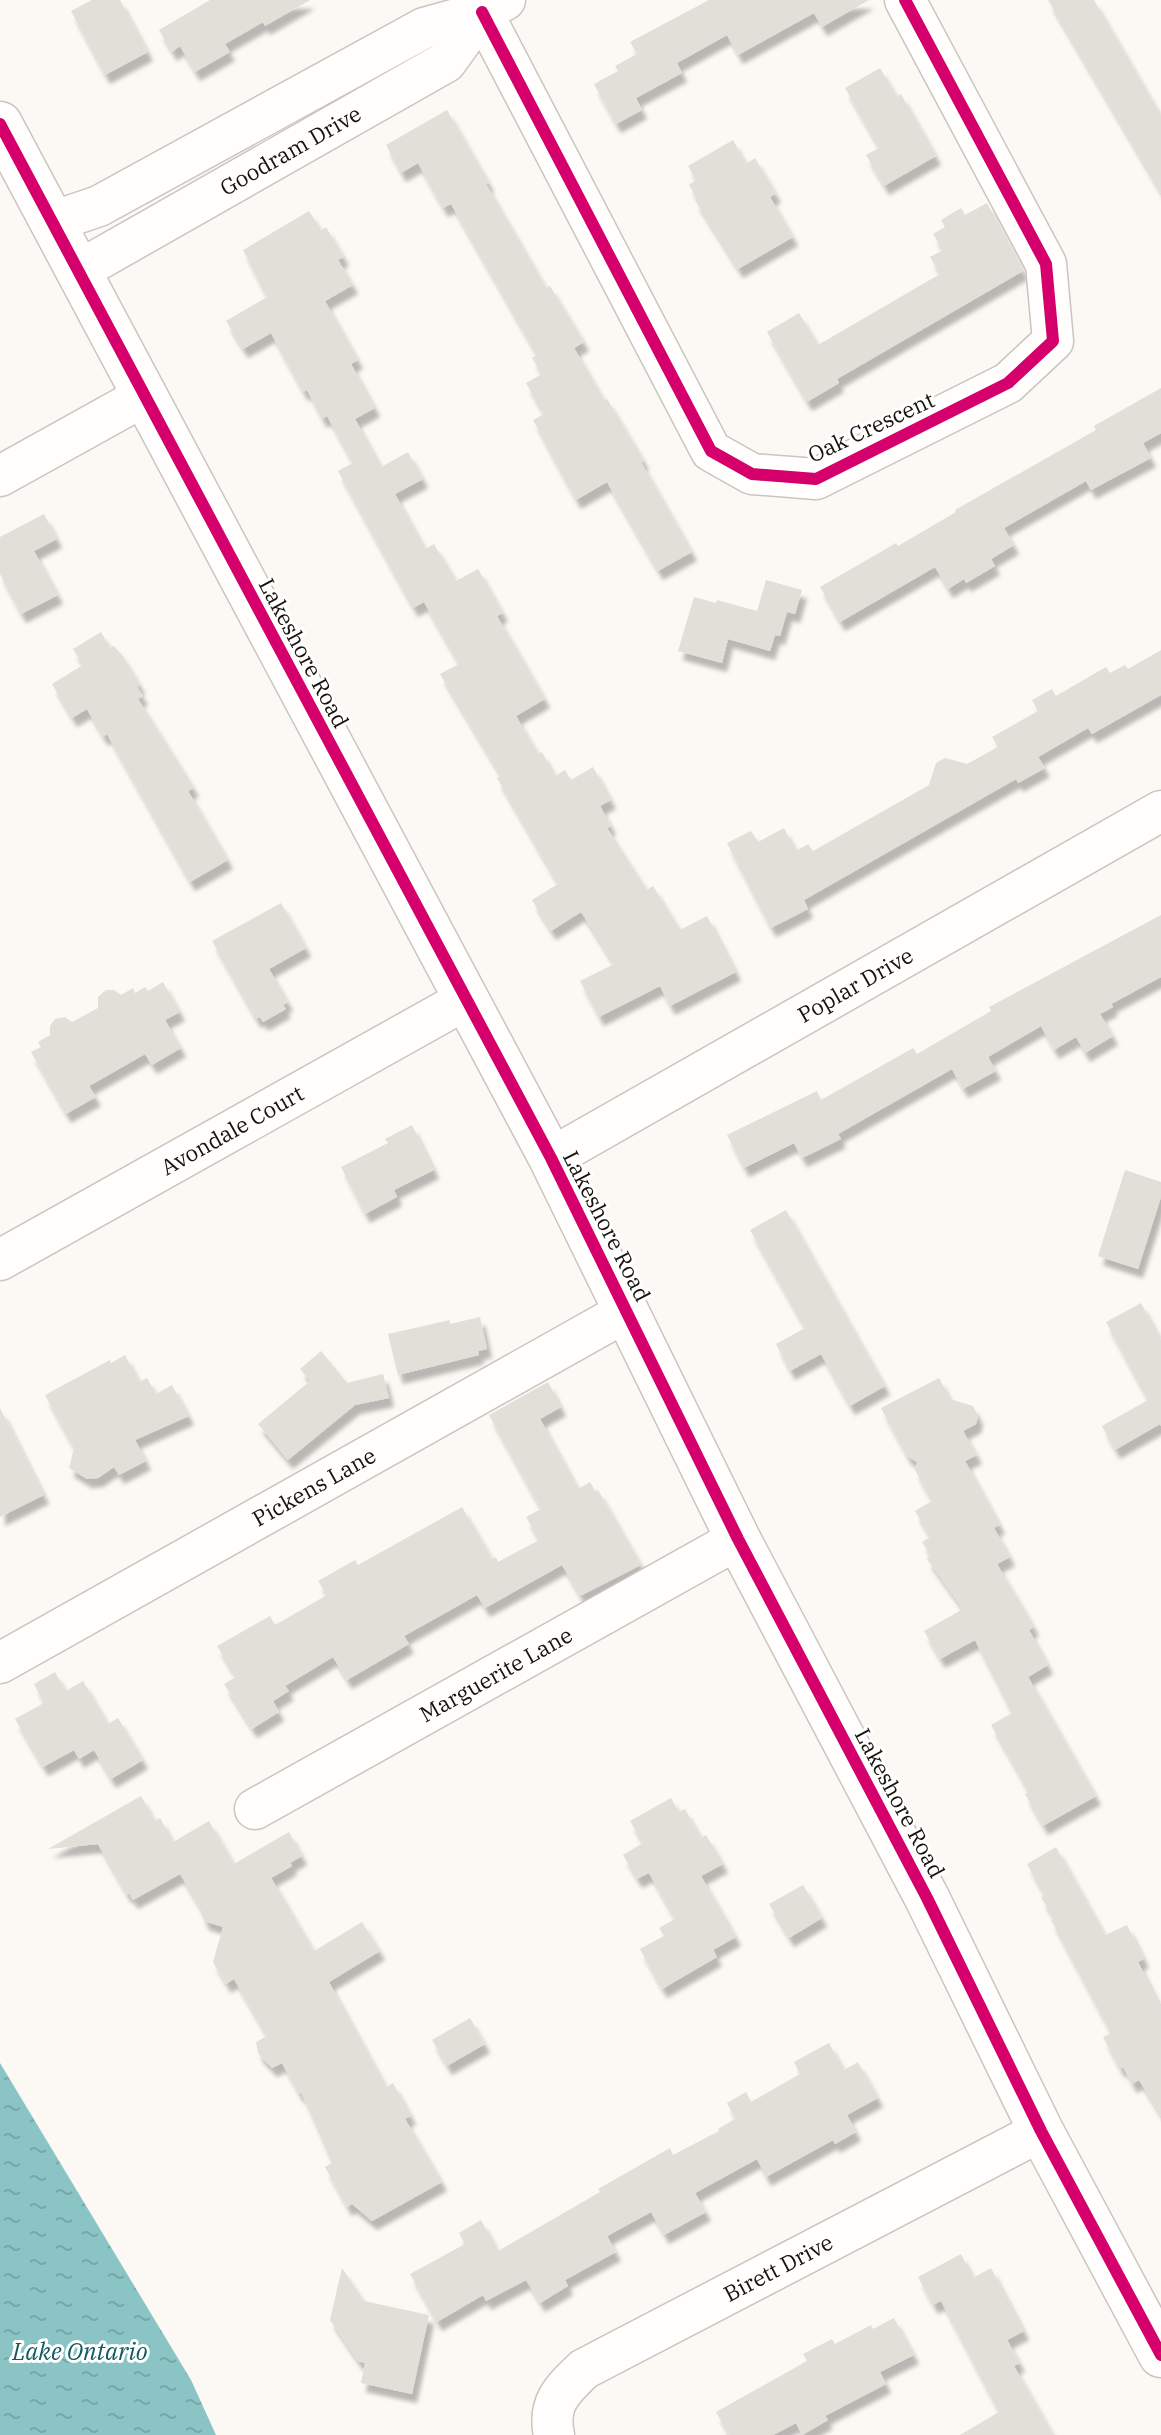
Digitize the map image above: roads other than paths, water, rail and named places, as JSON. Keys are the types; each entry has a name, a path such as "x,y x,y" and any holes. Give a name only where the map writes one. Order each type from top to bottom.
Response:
{"main road":[{"name":"Lakeshore Road","path":"0,124 551,1158 738,1539 927,1898 1041,2131 1161,2355"}],"street":[{"name":"Oak Crescent","path":"494,6 711,451 752,474 816,479 1008,383 1053,341 1046,264 905,0"},
{"name":"Goodram Drive","path":"52,222 99,206 424,28 494,6"},
{"name":"Goodram Drive","path":"80,270 446,62 494,6"},
{"path":"0,476 146,395"},
{"name":"Poplar Drive","path":"551,1158 1161,811"},
{"name":"Avondale Court","path":"0,1260 465,1000"},
{"name":"Pickens Lane","path":"0,1663 627,1311"},
{"name":"Marguerite Lane","path":"255,1809 738,1539"},
{"name":"Birett Drive","path":"554,2435 551,2421 559,2393 584,2369 1041,2131"}],"water":[{"name":"Lake Ontario","path":"0,2063 191,2380 216,2435 0,2435"}]}
